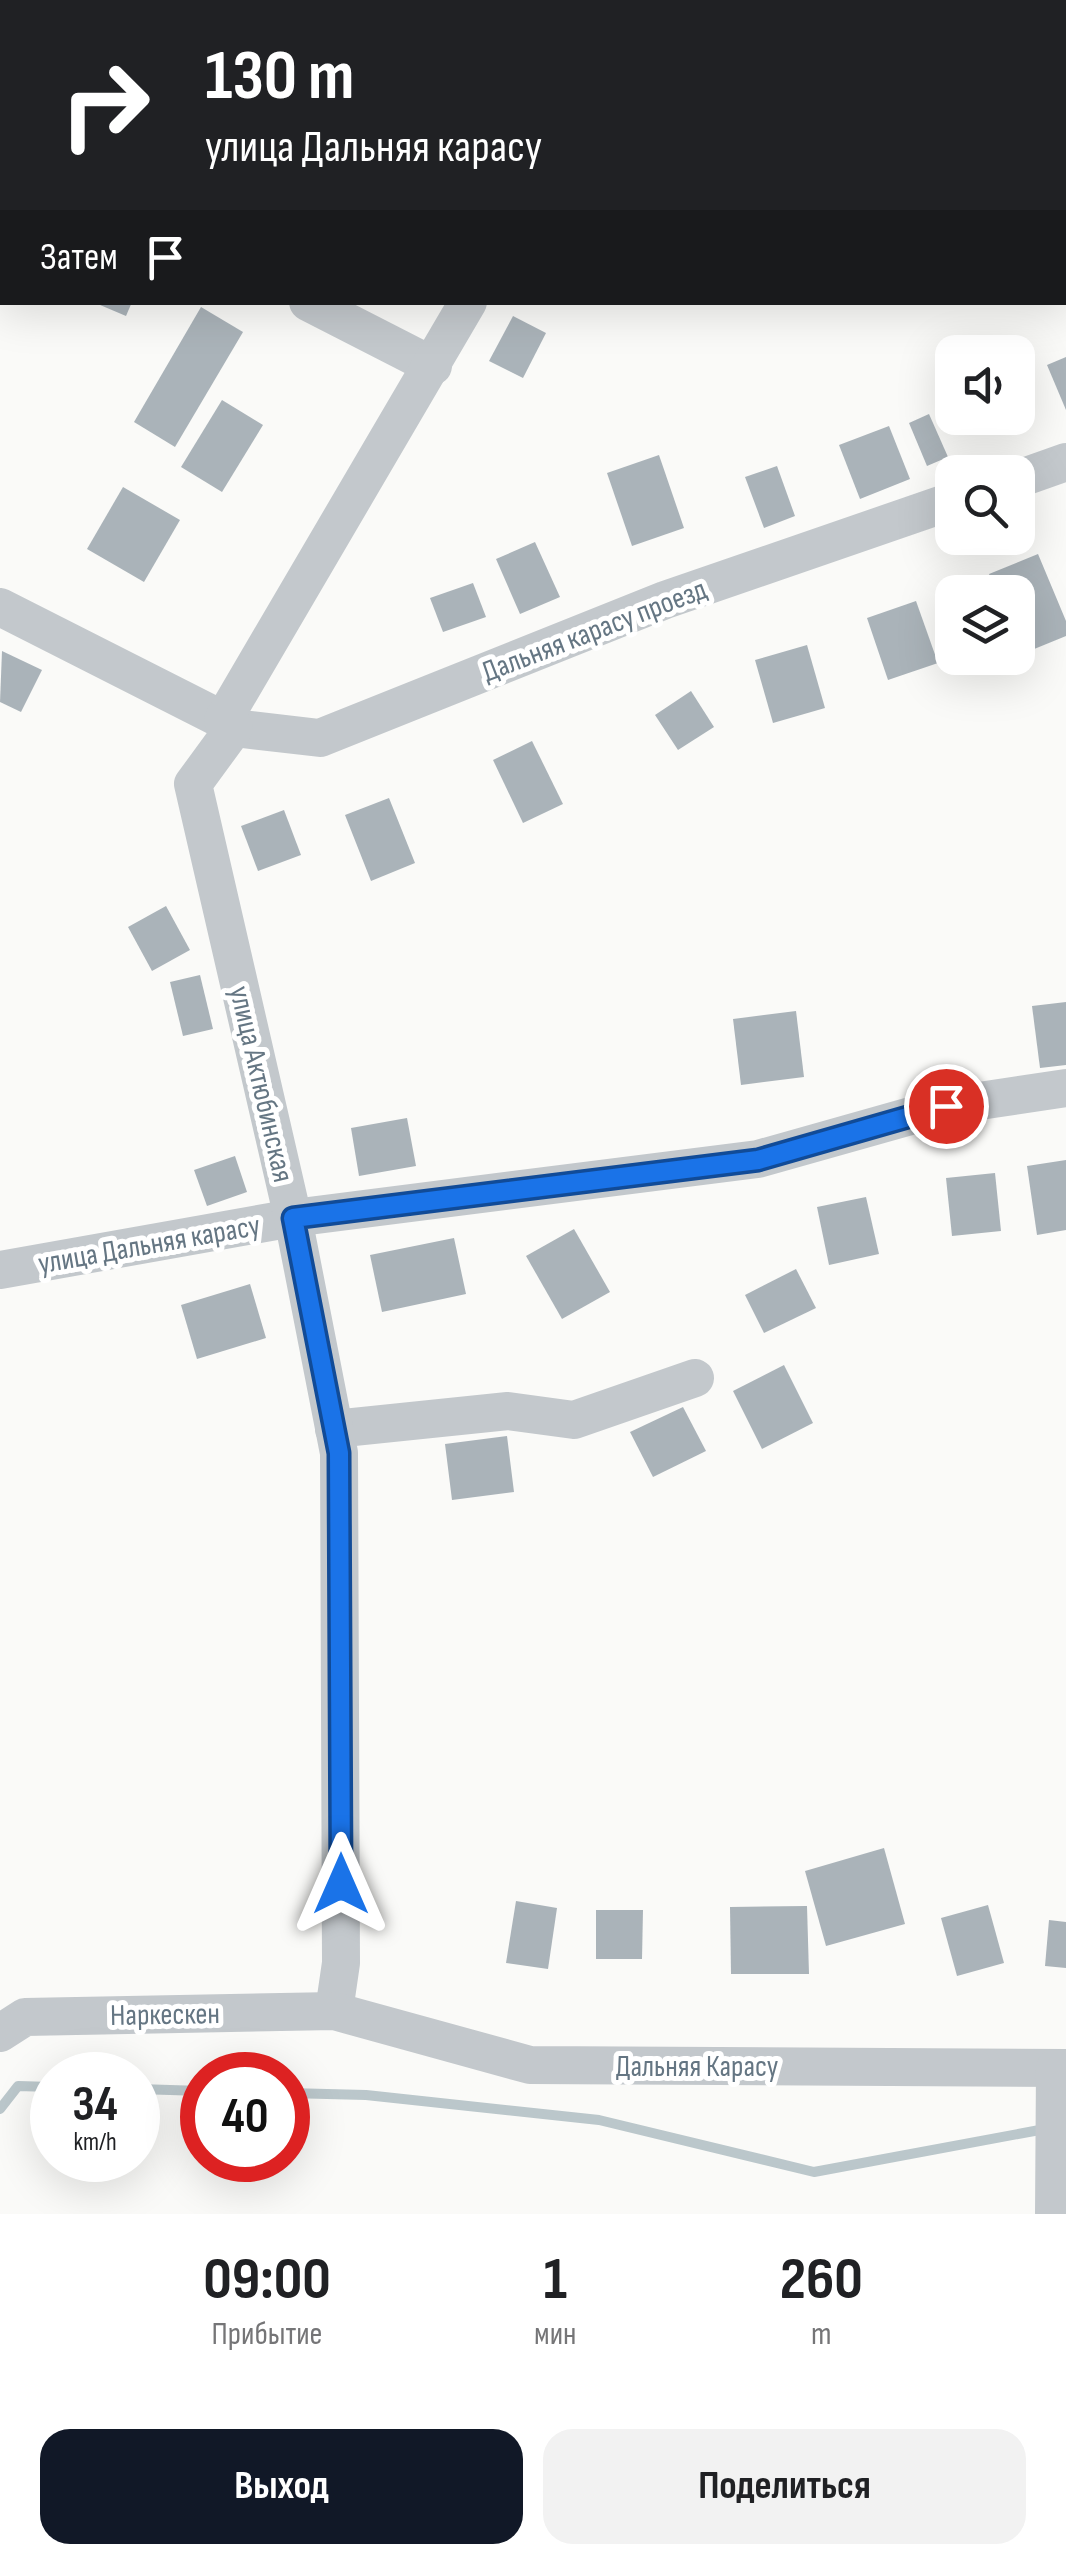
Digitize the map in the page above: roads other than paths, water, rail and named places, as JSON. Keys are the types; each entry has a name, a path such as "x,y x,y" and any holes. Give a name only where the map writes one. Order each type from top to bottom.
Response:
{"street":[{"path":"314,305 433,366"},
{"name":"улица Актюбинская","path":"334,2011 341,1943 339,1453 293,1218 193,784 466,305"},
{"path":"1035,473 1066,462"},
{"name":"Дальняя карасу проезд","path":"0,607 228,724 320,738 665,600 935,508"},
{"name":"улица Дальняя карасу","path":"0,1270 293,1218 758,1160 946,1106 1066,1088"},
{"path":"334,1429 508,1411 574,1420 695,1378"},
{"name":"Наркескен","path":"0,2034 25,2017 334,2011"},
{"name":"Дальняя Карасу","path":"334,2011 530,2065 1060,2068"},
{"path":"1055,2202 1060,2068"}],"waterway":[{"path":"0,2109 18,2086 30,2086"},
{"path":"160,2090 180,2090"},
{"path":"310,2094 366,2095 599,2120 814,2172 1045,2129"}]}
